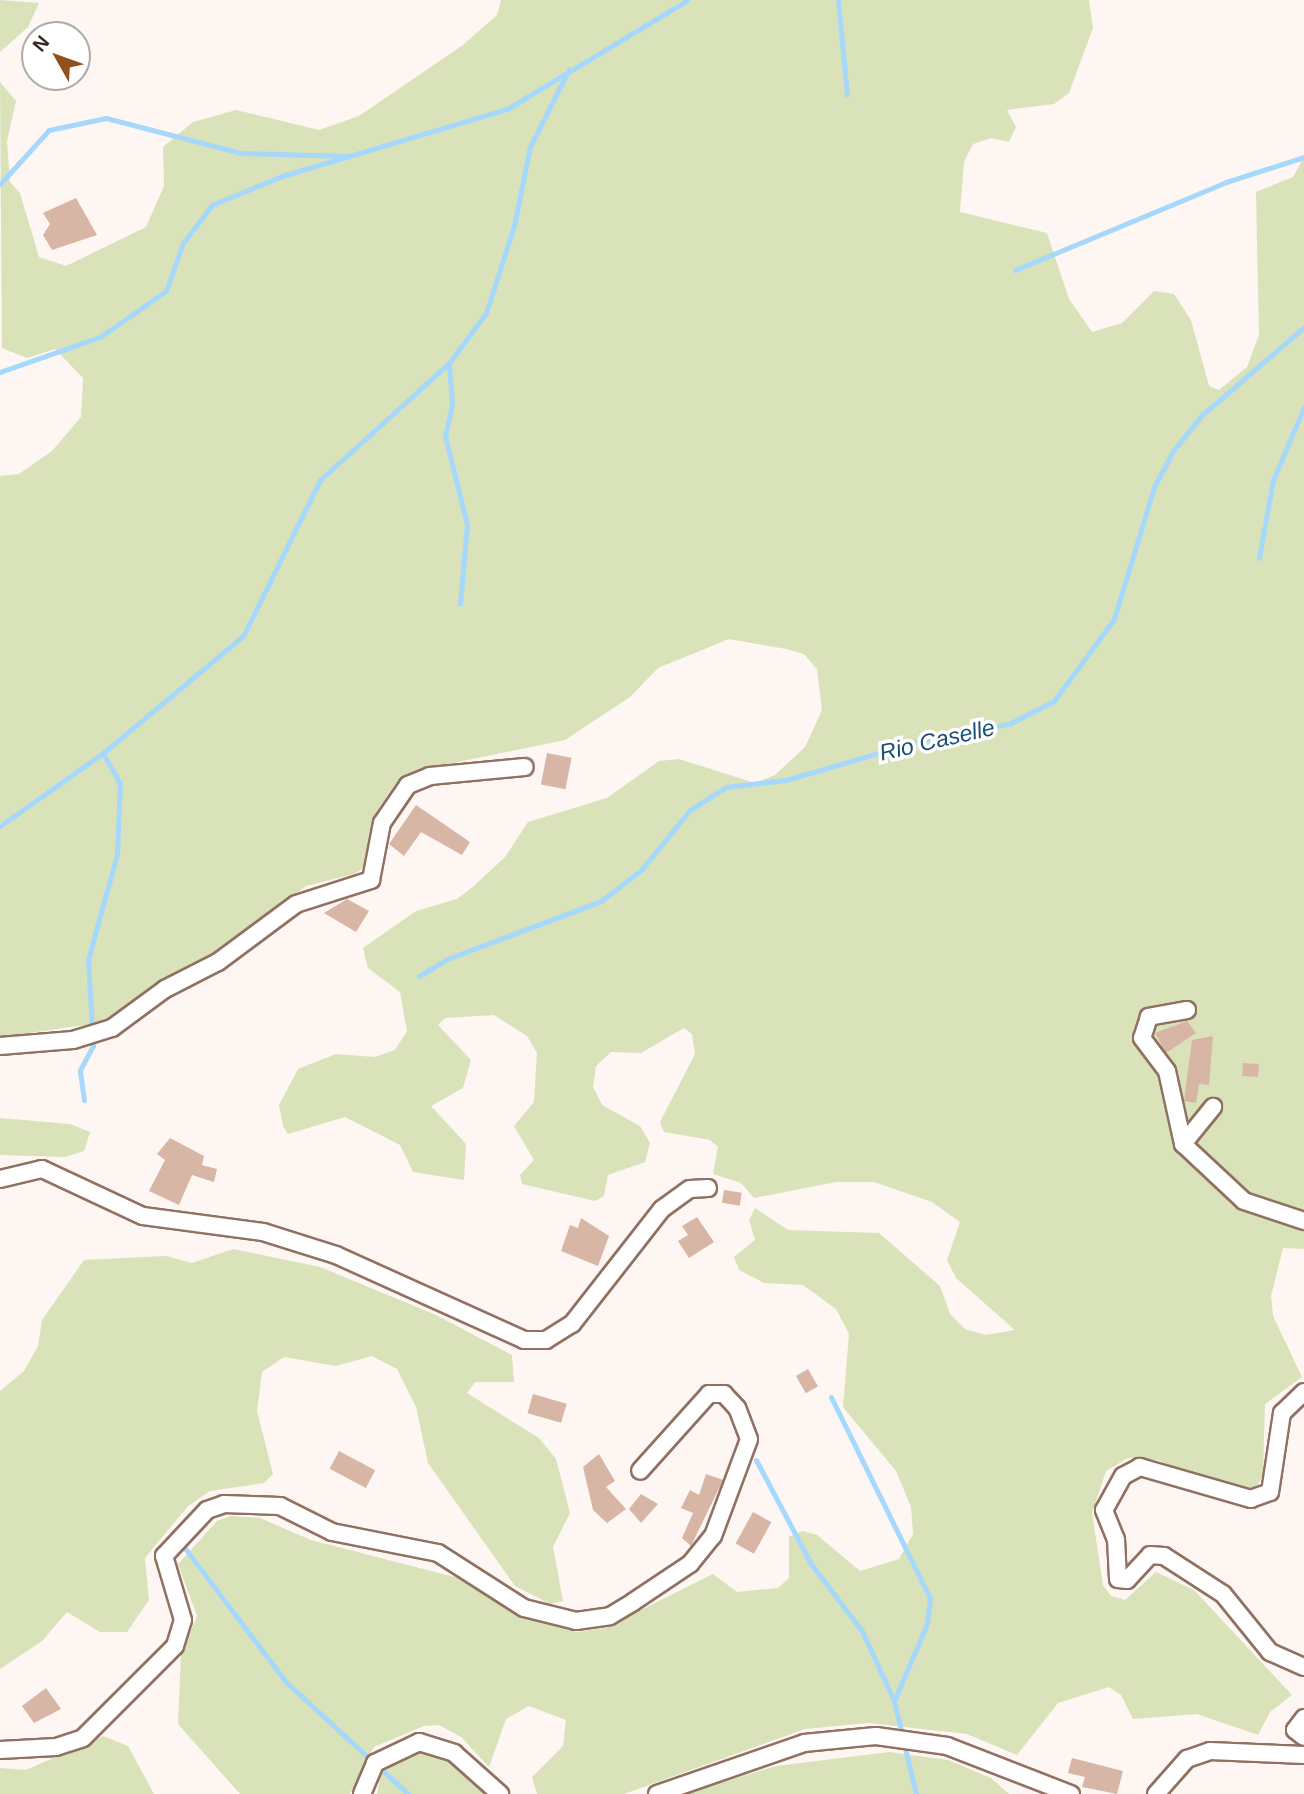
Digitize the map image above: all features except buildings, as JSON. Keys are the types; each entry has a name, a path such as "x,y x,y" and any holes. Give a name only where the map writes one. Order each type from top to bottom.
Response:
{"street":[{"path":"0,1046 73,1040 112,1028 165,989 218,962 296,904 371,880 383,823 408,785 430,776 526,767"},
{"path":"1187,1010 1157,1012 1143,1026 1142,1038 1175,1096 1183,1144 1244,1200 1304,1221"},
{"path":"1183,1144 1213,1107"},
{"path":"0,1179 42,1168 143,1216 263,1232 336,1255 524,1340 546,1340 572,1324 662,1209 690,1189 708,1188"},
{"path":"1304,1392 1282,1413 1270,1492 1251,1499 1140,1467 1123,1476 1104,1510 1116,1539 1118,1578 1127,1580 1150,1555 1164,1556 1223,1594 1270,1652 1304,1667"},
{"path":"0,1750 56,1747 83,1738 174,1646 183,1620 164,1556 207,1510 223,1504 280,1506 332,1532 438,1553 524,1608 576,1621 610,1616 634,1602 690,1564 713,1536 749,1439 737,1408 724,1394 709,1394 640,1471"},
{"path":"1304,1718 1295,1730 1304,1737"},
{"path":"657,1794 804,1743 876,1736 947,1746 1071,1794"},
{"path":"362,1794 375,1763 419,1742 454,1752 500,1794"},
{"path":"1156,1794 1188,1759 1210,1751 1304,1755"}],"green space":[{"path":"0,0 39,3 31,21 21,21 21,33 0,52"},
{"path":"501,0 1089,0 1093,28 1069,93 1054,104 1007,110 1016,127 1009,142 991,138 973,144 964,162 960,212 1047,233 1069,299 1092,332 1122,323 1154,291 1174,294 1191,320 1209,386 1219,390 1247,367 1259,335 1256,192 1293,177 1304,157 1304,1249 1283,1248 1271,1296 1273,1316 1302,1377 1265,1404 1263,1474 1254,1492 1211,1484 1158,1460 1128,1458 1106,1471 1092,1513 1103,1585 1111,1596 1125,1600 1156,1572 1194,1590 1292,1695 1270,1712 1258,1735 1197,1714 1133,1719 1121,1695 1109,1687 1058,1703 1017,1755 967,1734 868,1723 805,1729 624,1794 537,1794 532,1777 563,1746 566,1720 529,1706 506,1719 489,1767 461,1737 439,1725 424,1726 374,1747 350,1794 240,1794 178,1724 181,1655 197,1616 178,1564 217,1521 231,1516 260,1518 311,1540 458,1578 517,1615 577,1632 605,1628 713,1574 737,1592 778,1588 789,1578 789,1537 802,1531 817,1535 860,1571 899,1559 913,1534 911,1507 896,1471 843,1407 849,1334 836,1309 803,1285 764,1283 739,1270 734,1257 755,1240 749,1220 755,1208 788,1230 879,1233 940,1286 950,1314 965,1329 986,1335 1015,1330 956,1278 947,1260 960,1222 932,1202 874,1182 836,1182 754,1198 741,1183 713,1174 718,1147 710,1140 664,1132 660,1122 695,1054 692,1034 684,1028 641,1053 611,1052 596,1066 593,1087 602,1105 640,1126 650,1143 645,1162 608,1175 604,1196 595,1201 522,1184 520,1175 534,1160 514,1126 534,1102 537,1053 527,1036 494,1015 445,1018 438,1025 471,1060 463,1088 431,1106 466,1144 464,1180 413,1172 400,1145 345,1117 288,1134 283,1126 279,1105 298,1069 336,1054 375,1057 395,1050 407,1031 400,992 368,968 363,948 416,911 457,899 505,857 528,822 607,798 659,761 679,759 755,783 775,775 805,747 822,710 817,669 804,654 729,639 658,668 630,697 565,740 414,771 395,784 376,812 363,868 354,874 306,886 229,946 100,1023 0,1037 0,476 19,474 52,451 81,417 83,378 55,349 27,358 2,348 0,82 16,101 7,141 10,182 20,193 39,257 66,266 146,227 164,186 163,147 193,122 236,110 319,130 359,116 463,45 497,15"},
{"path":"0,1118 70,1124 90,1132 84,1151 65,1157 0,1155"},
{"path":"233,1249 320,1267 436,1315 512,1355 514,1382 475,1382 467,1393 539,1438 556,1459 570,1513 553,1547 563,1601 550,1604 515,1586 428,1463 416,1407 397,1369 372,1356 336,1366 284,1357 262,1372 257,1411 273,1474 264,1483 210,1491 188,1506 145,1558 149,1600 127,1632 100,1632 67,1612 42,1641 0,1669 0,1391 24,1371 38,1346 42,1320 84,1260 166,1256 192,1263"},
{"path":"103,1736 128,1746 154,1794 0,1794 0,1768 26,1770"},
{"path":"409,1751 454,1760 488,1794 377,1794 382,1767"},
{"path":"889,1752 948,1760 991,1778 1009,1794 684,1794 776,1766"}],"waterway":[{"path":"0,372 100,337 166,291 183,243 212,205 282,176 507,109 688,0"},
{"path":"838,0 847,95"},
{"path":"0,826 103,753 243,636 320,480 449,363 486,313 514,226 530,147 569,69"},
{"path":"0,184 49,130 106,118 241,153 348,156"},
{"path":"1015,270 1226,182 1304,157"},
{"name":"Rio Caselle","path":"419,976 447,959 601,901 641,870 690,810 726,787 786,780 947,733 1009,724 1054,701 1114,619 1154,487 1173,451 1201,416 1304,327"},
{"path":"449,363 452,404 445,436 467,524 460,604"},
{"name":"Rio Caselle","path":"1259,558 1273,480 1304,407"},
{"path":"84,1100 80,1070 93,1046 88,960 117,854 120,783 103,753"},
{"path":"831,1397 930,1598 927,1624 894,1701 916,1794"},
{"path":"756,1460 811,1564 862,1631 894,1701"},
{"path":"184,1547 287,1683 408,1794"}]}
